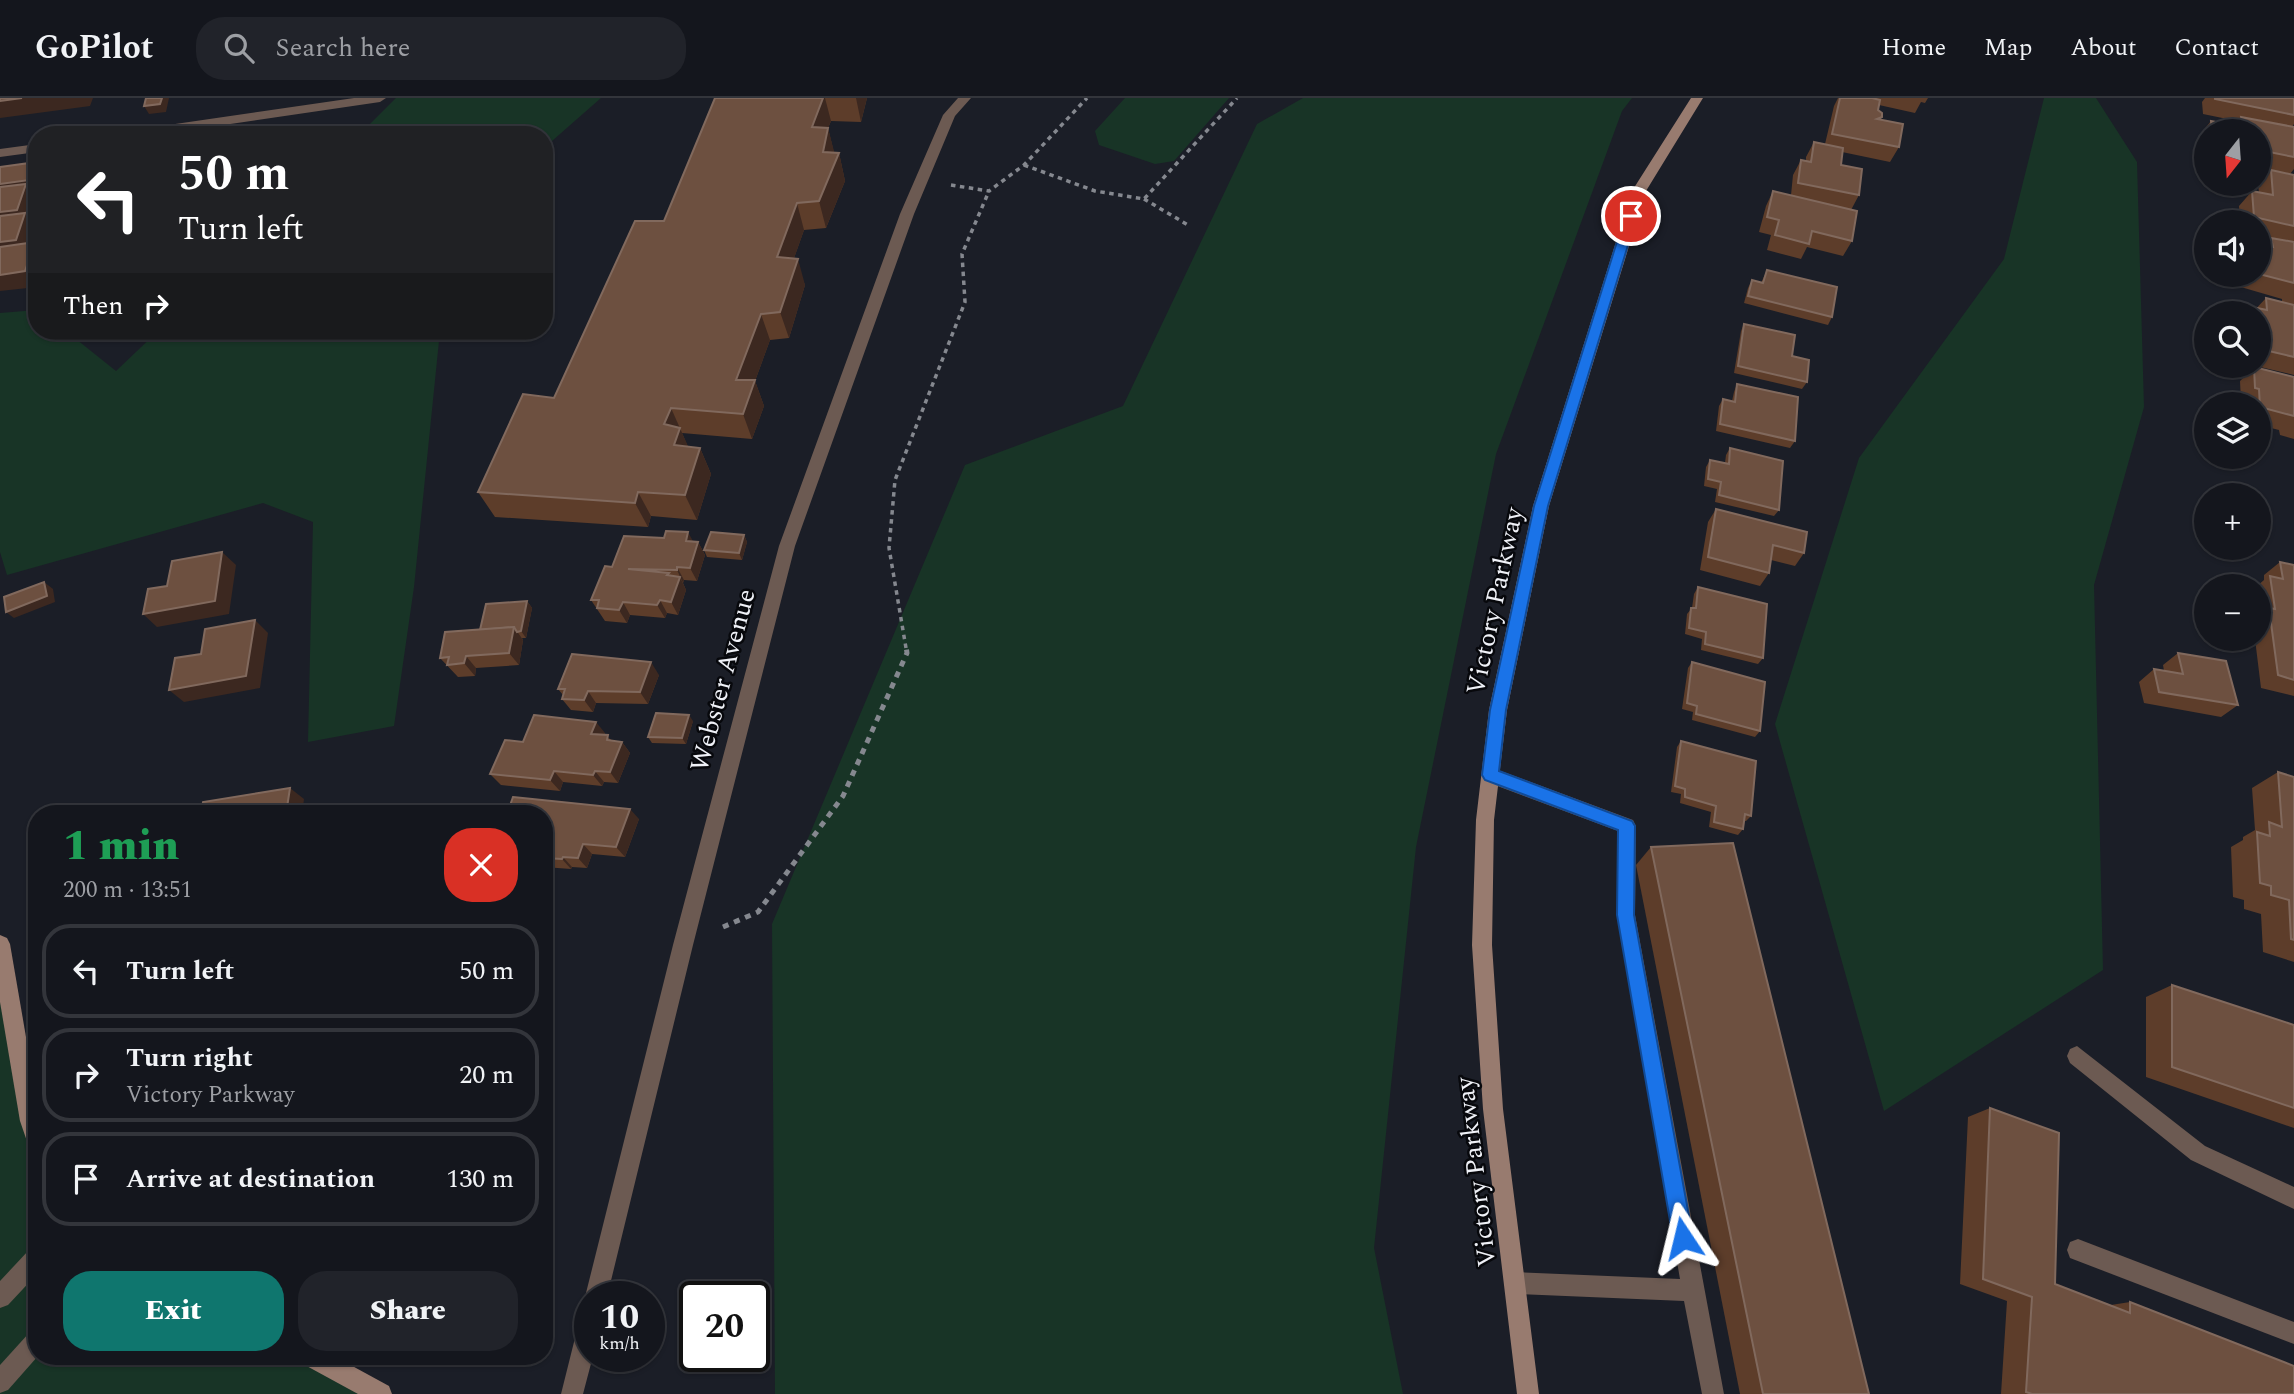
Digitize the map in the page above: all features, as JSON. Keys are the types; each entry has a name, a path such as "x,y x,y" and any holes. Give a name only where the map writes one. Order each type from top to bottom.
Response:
{"street":[{"path":"189,126 380,98"},
{"name":"Webster Avenue","path":"600,1281 682,945 787,546 921,180 948,115 965,98"},
{"name":"Victory Parkway","path":"1528,1394 1493,1109 1482,944 1485,820 1498,710 1538,520 1568,413 1639,191 1697,98"},
{"path":"0,153 28,149"},
{"path":"1490,775 1627,826 1626,915 1713,1394"},
{"path":"0,944 28,1109"},
{"path":"2077,1056 2198,1153 2294,1198"},
{"path":"2078,1250 2294,1333"},
{"path":"0,1297 28,1267"},
{"path":"1515,1283 1693,1290"},
{"path":"0,1382 28,1351"},
{"path":"328,1365 381,1394"},
{"path":"572,1394 578,1372"}],"path":[{"path":"682,945 758,912 843,796 876,727 907,653 889,548 895,480 965,302 962,254 989,191 1024,165 1087,98"},
{"path":"1144,199 1237,98"},
{"path":"1024,165 1095,191 1144,199 1188,225"},
{"path":"921,180 989,191"}],"green space":[{"path":"396,98 601,98 553,140 553,126 368,126"},
{"path":"1125,98 1229,98 1174,161 1155,164 1099,145 1095,131"},
{"path":"1303,98 1632,98 1622,111 1496,454 1416,847 1374,1248 1403,1394 775,1394 772,924 965,465 1123,406 1257,124"},
{"path":"2044,98 2096,98 2137,162 2144,407 2094,585 2103,970 1884,1111 1775,724 1859,458 2004,259"},
{"path":"28,311 28,340 77,340 116,371 149,340 439,340 414,587 394,726 308,742 313,522 263,503 7,575 0,552 0,313"},
{"path":"0,944 28,1095 28,1365 328,1365 381,1394 0,1394"}],"building":[{"path":"0,98 22,98 0,101"},
{"path":"146,98 162,98 160,104 144,106"},
{"path":"715,98 823,98 812,127 828,128 823,152 839,153 819,201 797,203 777,257 798,259 780,312 761,314 736,380 755,380 743,414 671,408 664,424 680,428 674,445 700,448 685,495 638,492 635,503 478,492 523,394 554,398 635,221 664,221"},
{"path":"1840,98 1880,100 1878,110 1882,117 1877,119 1903,124 1899,147 1832,134"},
{"path":"2294,98 2294,115 2215,99"},
{"path":"2272,123 2294,127 2294,157 2272,153"},
{"path":"1814,142 1843,148 1841,165 1862,169 1859,195 1798,183 1801,160 1811,162"},
{"path":"28,163 28,180 0,184 0,167"},
{"path":"2272,170 2294,175 2294,226 2271,221 2271,210 2253,210 2252,196 2273,195"},
{"path":"26,184 17,210 0,212 0,187"},
{"path":"1773,191 1857,211 1852,241 1812,231 1809,244 1775,235 1779,220 1767,217"},
{"path":"25,213 16,240 0,242 0,216"},
{"path":"2271,238 2294,242 2294,283 2271,277"},
{"path":"28,243 25,271 0,275 0,247"},
{"path":"1767,270 1837,287 1832,317 1748,296 1752,280 1763,283"},
{"path":"2266,298 2294,305 2294,357 2271,352 2271,301 2266,301"},
{"path":"1744,324 1795,335 1792,356 1809,360 1807,382 1738,366"},
{"path":"2271,371 2294,377 2294,416 2271,410 2271,392 2259,392 2255,388 2255,378 2271,378"},
{"path":"1737,384 1798,397 1795,441 1720,424 1723,399 1735,402"},
{"path":"1730,448 1783,461 1779,510 1719,495 1721,482 1708,479 1710,460 1729,464"},
{"path":"1716,509 1807,532 1804,553 1773,545 1769,573 1708,557"},
{"path":"666,531 688,532 686,541 698,542 690,568 628,569 669,573 667,575 680,577 671,602 660,600 657,605 623,602 619,610 597,608 599,600 591,600 605,566 612,567 624,536 664,538"},
{"path":"711,532 744,535 739,553 704,550"},
{"path":"222,552 215,601 143,614 148,589 167,586 172,561"},
{"path":"2280,562 2294,565 2294,680 2278,675 2271,623 2271,608 2275,609 2271,576 2283,579"},
{"path":"44,582 47,596 6,612 4,597"},
{"path":"1698,587 1767,604 1763,658 1705,644 1706,632 1689,628 1691,608 1696,608"},
{"path":"527,601 521,631 517,632 514,627 480,630 486,604"},
{"path":"255,620 246,676 169,690 175,658 201,654 205,629"},
{"path":"514,627 509,653 466,656 464,663 447,665 449,657 440,658 445,632"},
{"path":"2178,653 2226,661 2238,705 2159,692 2154,669 2183,674"},
{"path":"572,654 651,662 640,692 588,691 584,700 562,699 565,689 558,689"},
{"path":"1692,662 1765,682 1760,731 1696,714 1697,706 1687,703"},
{"path":"656,713 689,715 682,738 648,737"},
{"path":"534,715 596,722 591,734 608,735 607,740 622,742 610,772 595,771 593,775 554,771 550,780 490,774 505,740 523,742"},
{"path":"1681,741 1756,761 1751,816 1745,814 1743,829 1714,822 1716,806 1685,797 1685,789 1675,786"},
{"path":"2278,772 2294,777 2294,940 2291,939 2289,900 2271,895 2271,886 2260,883 2257,832 2270,836 2269,822 2282,827"},
{"path":"290,788 287,805 202,805 203,802"},
{"path":"513,797 630,809 616,847 583,844 578,858 562,859 553,858 553,805 510,805"},
{"path":"1733,843 1869,1394 1763,1394 1651,847"},
{"path":"2172,985 2294,1025 2294,1108 2172,1067"},
{"path":"1990,1108 2059,1133 2055,1284 2130,1313 2130,1302 2294,1366 2294,1394 2026,1392 2032,1297 1983,1279"}],"route":[{"path":"1631,216 1541,506 1498,710 1490,775 1627,826 1626,915 1683,1238"}]}
